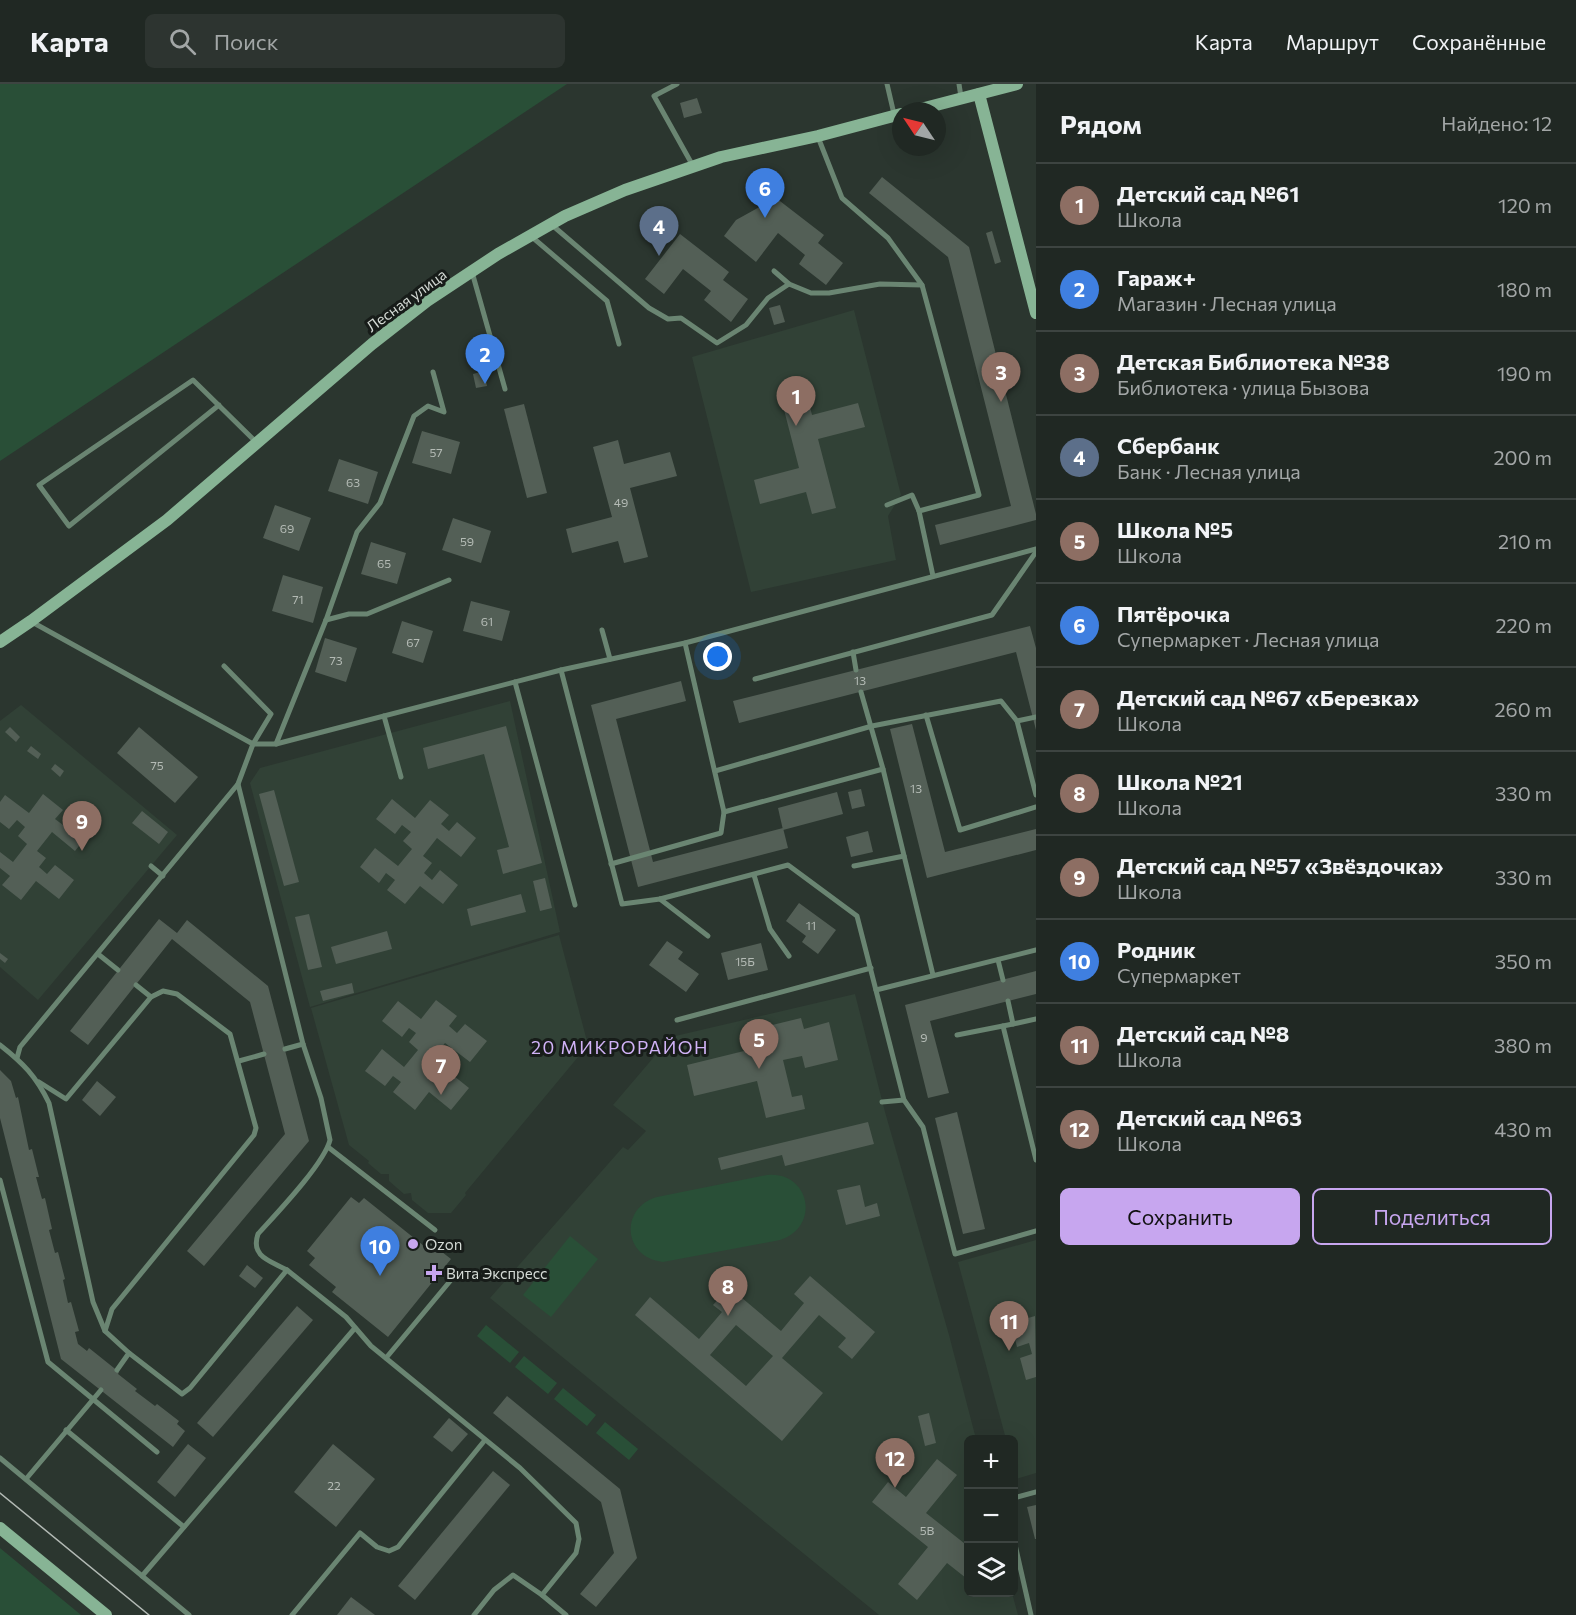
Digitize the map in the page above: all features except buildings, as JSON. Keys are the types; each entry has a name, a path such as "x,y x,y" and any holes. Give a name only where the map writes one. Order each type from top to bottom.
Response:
{"main road":[{"path":"946,103 1017,84"},
{"path":"980,94 1033,286 1036,313"},
{"name":"Лесная улица","path":"0,642 166,520 372,344 427,301 530,236 565,216 625,190 693,166 721,157 818,136 892,117"},
{"path":"0,1528 106,1615"}],"lane":[{"path":"677,84 654,96 693,166"},
{"path":"886,84 893,102"},
{"path":"959,84 962,99"},
{"path":"818,136 842,198 888,238 922,285 980,495 919,511"},
{"path":"551,224 649,308 668,319 681,318 717,343 746,325 768,298 789,284"},
{"path":"530,236 607,301 619,344"},
{"path":"774,271 789,284 811,293 828,293 880,284 922,285"},
{"path":"471,272 505,389"},
{"path":"276,744 326,620 357,532 380,503 414,416 428,406 444,412 433,372"},
{"path":"219,405 69,526 39,485 193,380 219,405 257,442"},
{"path":"887,505 912,495 919,511 933,576"},
{"path":"31,621 253,744 276,744 561,670 685,643 1036,550"},
{"path":"755,679 992,615 1036,550"},
{"path":"326,620 349,614 367,614 449,580"},
{"path":"602,630 610,659"},
{"path":"611,864 721,833 724,812 685,643"},
{"path":"853,652 856,670"},
{"path":"17,1058 20,1047 238,784 253,744 271,714 225,666"},
{"path":"561,670 622,904 660,899 788,865 857,916 904,1100 923,1127 955,1254 1036,1231"},
{"path":"515,682 575,905"},
{"path":"861,692 883,769 933,975"},
{"path":"715,771 872,726 1001,701 1017,721 1036,795"},
{"path":"926,715 960,830 1036,807"},
{"path":"384,716 401,777"},
{"path":"1017,721 1036,717"},
{"path":"724,812 883,769"},
{"path":"238,784 303,1044 321,1098 330,1140 328,1147 308,1175 258,1234 255,1248 259,1254 287,1270 346,1317 386,1358 520,1468 576,1524 579,1539 576,1553 542,1595"},
{"path":"854,866 904,855"},
{"path":"151,866 163,876"},
{"path":"754,875 770,929 789,956"},
{"path":"660,899 708,936"},
{"path":"876,990 1036,950"},
{"path":"98,954 118,970"},
{"path":"998,960 1003,980"},
{"path":"677,1020 871,968"},
{"path":"136,985 151,997"},
{"path":"0,1045 17,1058 39,1082 66,1099 151,997 163,991 177,994 230,1034 256,1128 254,1135 112,1309 105,1331"},
{"path":"1008,1001 1013,1024"},
{"path":"957,1035 1036,1019"},
{"path":"1003,1026 1036,1160"},
{"path":"285,1049 303,1044"},
{"path":"239,1061 264,1054"},
{"path":"39,1082 49,1103 93,1302 105,1331 129,1353 182,1394 190,1388 287,1270"},
{"path":"882,1102 904,1100"},
{"path":"328,1147 435,1230"},
{"path":"0,1180 48,1362 157,1452"},
{"path":"386,1358 456,1274"},
{"path":"142,1576 356,1328"},
{"path":"117,1370 129,1353"},
{"path":"26,1479 101,1390"},
{"path":"66,1430 184,1527"},
{"path":"292,1615 360,1533 377,1547 389,1551 398,1547 485,1440"},
{"path":"0,1458 189,1615"},
{"path":"1018,1497 1036,1492"},
{"path":"1015,1543 1031,1615"},
{"path":"474,1615 494,1590 513,1575 566,1615"}],"shaded area":[{"path":"854,310 901,495 888,516 896,560 751,592 692,357"},
{"path":"510,701 560,932 310,1007 250,783 260,768"},
{"path":"21,705 177,835 38,1000 0,967 0,721"},
{"path":"559,935 588,1045 451,1213 428,1213 412,1200 411,1193 404,1194 389,1181 389,1174 381,1174 349,1145 311,1008"},
{"path":"855,994 885,1112 949,1335 975,1435 964,1435 964,1597 1013,1597 1018,1615 879,1615 490,1298 623,1147 628,1150 646,1131 613,1105 671,1037"},
{"path":"1036,1240 1036,1473 1018,1478 1018,1435 1005,1435 958,1262"}],"green space":[{"path":"0,84 567,84 0,461"},
{"path":"767,1175 782,1176 793,1182 801,1190 805,1201 805,1213 801,1224 793,1233 780,1240 663,1262 650,1259 640,1252 634,1243 631,1232 632,1221 636,1211 645,1203 657,1197"},
{"path":"570,1236 598,1259 551,1317 523,1295"},
{"path":"486,1325 519,1352 510,1363 477,1336"},
{"path":"524,1356 557,1383 548,1394 515,1367"},
{"path":"563,1388 596,1415 587,1426 554,1399"},
{"path":"605,1422 638,1449 629,1460 596,1433"},
{"path":"0,1548 81,1615 0,1615"}],"tram line":[{"path":"0,1493 149,1615"}],"place":[{"name":"Пятёрочка","path":"765,218"},
{"name":"Сбербанк","path":"659,256"},
{"name":"Гараж+","path":"485,384"},
{"name":"Детская Библиотека №38","path":"1001,402"},
{"name":"Детский сад №61","path":"796,426"},
{"name":"Детский сад №57 «Звёздочка»","path":"82,851"},
{"name":"Школа №5","path":"759,1069"},
{"name":"Детский сад №67 «Березка»","path":"441,1095"},
{"name":"Ozon","path":"413,1244"},
{"name":"Вита Экспресс","path":"434,1273"},
{"name":"Родник","path":"380,1276"},
{"name":"Школа №21","path":"728,1316"},
{"name":"Детский сад №8","path":"1009,1351"},
{"name":"Детский сад №63","path":"895,1488"}],"district":[{"name":"20 МИКРОРАЙОН","path":"620,1047"}]}
